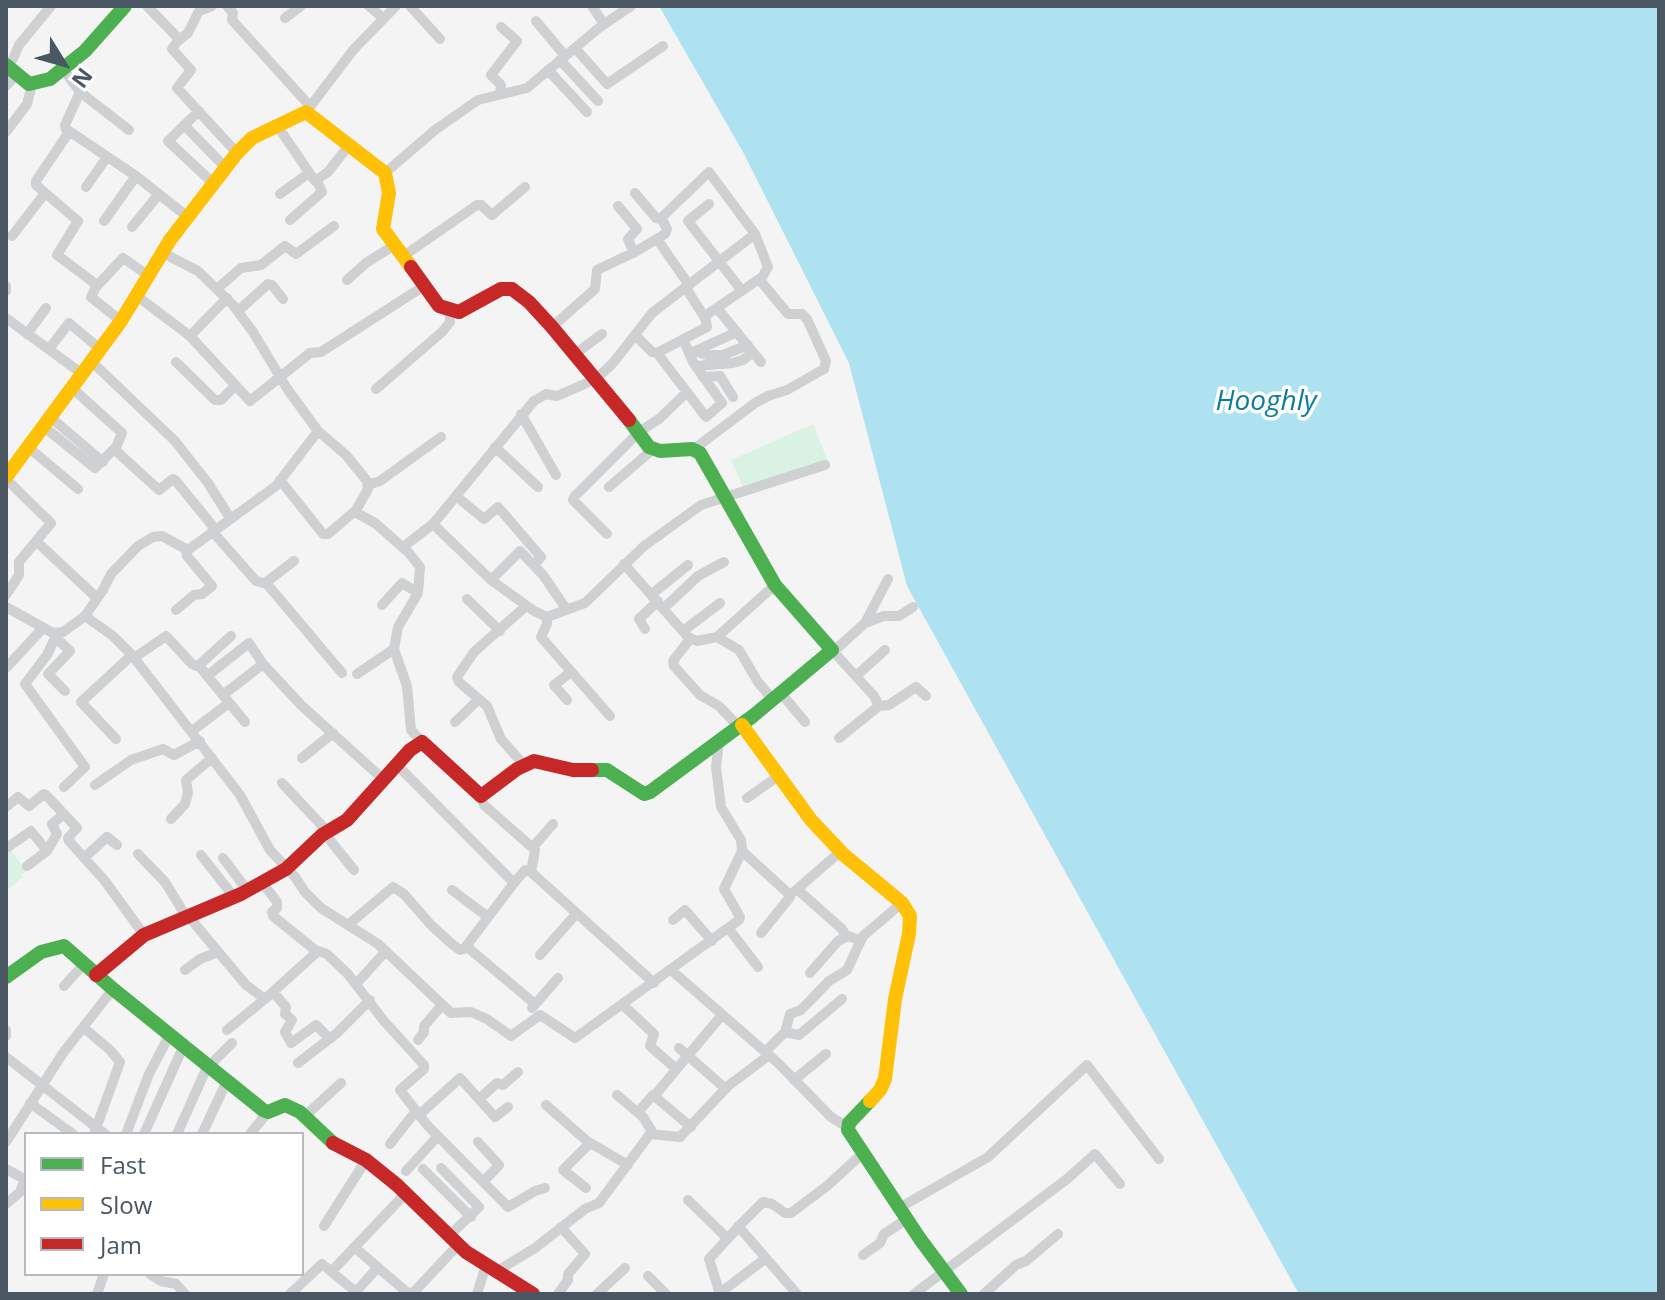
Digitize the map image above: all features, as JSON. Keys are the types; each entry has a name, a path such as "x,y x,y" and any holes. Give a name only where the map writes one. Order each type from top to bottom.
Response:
{"street":[{"path":"51,6 19,45 9,73 32,85 64,70 125,6"},
{"path":"147,6 179,40"},
{"path":"212,6 199,11 188,33 172,49 191,71 177,88 237,153"},
{"path":"227,6 233,13 232,20 308,108 385,173 389,193 383,226 439,306 450,312 463,311 508,288 529,302 652,450"},
{"path":"285,18 301,6"},
{"path":"369,6 383,18"},
{"path":"6,595 19,575 19,562 51,521 6,478 121,321 163,253 237,153 252,138 308,108 354,49 396,6"},
{"path":"410,6 440,39"},
{"path":"592,6 604,24"},
{"path":"385,173 435,130 478,100 521,91 631,6"},
{"path":"536,21 598,101"},
{"path":"500,94 501,85 491,75 517,41 501,27"},
{"path":"575,48 607,84 663,46"},
{"path":"64,70 80,92 129,130"},
{"path":"548,70 587,112"},
{"path":"7,130 27,104 32,85"},
{"path":"80,92 65,125 69,132 136,176 189,218"},
{"path":"199,111 168,143 214,184"},
{"path":"276,124 322,192 290,220"},
{"path":"184,125 226,168"},
{"path":"69,132 36,185 78,221 57,255 97,286"},
{"path":"280,194 328,172 349,145"},
{"path":"86,187 107,157"},
{"path":"661,219 710,172 755,234 768,267 761,279 705,318"},
{"path":"104,221 136,176"},
{"path":"347,280 366,263 398,251 477,205 492,215 525,187"},
{"path":"12,236 45,193"},
{"path":"552,327 595,289 597,270 634,253 667,230 661,219 656,218 635,193"},
{"path":"132,227 159,194"},
{"path":"709,204 688,221 742,291"},
{"path":"618,206 637,229 628,239 634,253"},
{"path":"218,288 241,268 261,265 286,245 296,254 334,226"},
{"path":"403,547 433,524 534,401 546,394 557,396 596,379 613,363 652,313 755,234"},
{"path":"657,239 687,286 707,327 657,353"},
{"path":"163,253 198,271 227,298 318,431 346,455 368,489 355,511 328,534 323,534 280,480"},
{"path":"121,321 91,297 97,286 123,258 149,276"},
{"path":"609,487 652,450 694,449 755,403 822,370 826,364 806,316 788,314 761,279"},
{"path":"238,311 268,284 283,299"},
{"path":"137,296 190,336 252,401 310,353 321,352 424,286"},
{"path":"190,336 227,298"},
{"path":"27,334 46,308"},
{"path":"717,308 761,362"},
{"path":"376,389 442,332 450,322 450,312"},
{"path":"6,318 81,373"},
{"path":"49,349 69,323 129,395 175,441 208,483 230,518"},
{"path":"693,352 737,332"},
{"path":"575,354 602,334"},
{"path":"635,335 657,353 705,418 721,406 683,339"},
{"path":"693,352 723,355 750,348"},
{"path":"696,366 743,360 750,348"},
{"path":"176,362 215,400 221,400 235,386"},
{"path":"703,377 720,376 733,397"},
{"path":"46,421 94,467 103,462 123,437 71,387"},
{"path":"607,534 573,498 639,432 659,419 686,393"},
{"path":"521,414 556,475"},
{"path":"186,550 276,486 318,431"},
{"path":"368,485 386,477 441,437"},
{"path":"28,447 78,489"},
{"path":"495,447 538,487"},
{"path":"114,449 157,489 161,490 173,479 176,481 256,581 265,583 342,673"},
{"path":"694,449 701,455 775,585 874,696 879,706"},
{"path":"433,524 491,580 547,617 590,599 624,564 686,513 723,496 825,465"},
{"path":"456,496 484,519 498,507 541,557 534,565"},
{"path":"355,511 403,547 420,567 418,593 398,627 394,649 407,686 411,730 481,796 484,805 533,847 535,853 531,872"},
{"path":"64,787 85,767 25,685 47,655 56,636 85,616 111,574 138,546 153,537 162,536 186,550"},
{"path":"36,541 97,598"},
{"path":"176,610 195,594 202,594 212,586 187,556 186,550"},
{"path":"491,580 519,551 534,565 567,610"},
{"path":"265,583 294,561"},
{"path":"658,601 724,562"},
{"path":"624,564 687,635 700,641 717,637 775,585"},
{"path":"645,629 639,619 688,565"},
{"path":"865,623 888,579"},
{"path":"382,605 402,583 418,593"},
{"path":"467,599 500,631"},
{"path":"720,603 687,635 673,661 674,666 700,695 719,706 740,726 811,820 877,885 902,903 911,921 895,999 885,1079 880,1090 847,1127"},
{"path":"524,765 501,739 490,711 459,682 457,675 474,652 526,606"},
{"path":"6,607 56,636 70,651 48,674 65,691"},
{"path":"481,796 524,765 538,762 573,770 607,770 644,794 650,792 777,697 865,623 884,616 899,616 913,607"},
{"path":"85,616 113,636 133,656 240,795 274,855 321,908 386,951 451,1013 471,1012 511,1036 538,1009 558,978"},
{"path":"547,617 541,636 610,716"},
{"path":"6,668 42,629"},
{"path":"116,739 81,702 133,656 166,636 192,664 198,666 245,722"},
{"path":"198,666 231,636"},
{"path":"717,637 739,650 758,682 805,722"},
{"path":"207,676 248,643 301,705 384,780"},
{"path":"357,674 394,649"},
{"path":"856,676 885,650"},
{"path":"192,731 263,664"},
{"path":"567,700 554,685 571,672"},
{"path":"839,738 879,706 889,705 916,687 926,696"},
{"path":"455,722 478,700"},
{"path":"302,758 333,733"},
{"path":"95,785 131,760 163,749 174,755 200,741"},
{"path":"96,975 144,935 241,894 286,869 326,833 347,820 422,742"},
{"path":"466,946 575,1038 729,929 740,917 725,893 725,885 742,851 741,840 721,807 716,767 719,742"},
{"path":"171,819 185,804 188,793 186,780 212,758"},
{"path":"397,765 514,883"},
{"path":"747,798 780,775"},
{"path":"282,783 354,870"},
{"path":"6,807 19,797 30,805 45,794 77,828 68,839 144,935"},
{"path":"27,866 47,851 57,834 52,824 64,814"},
{"path":"533,847 553,824"},
{"path":"8,847 31,831 47,851"},
{"path":"84,858 107,837 117,845"},
{"path":"742,851 842,929 846,936"},
{"path":"761,933 794,892 841,851"},
{"path":"138,854 165,882 188,918 246,985 286,1007 285,1014 292,1020 285,1032 291,1043 316,1025 330,1039"},
{"path":"201,855 241,894"},
{"path":"223,858 241,894"},
{"path":"348,925 393,887 404,894 431,925 460,950 525,870 531,872 654,983"},
{"path":"262,882 277,902 273,916 317,952 327,954 357,983 384,1021 424,1065 424,1069 400,1090 438,1136 510,1208 545,1188"},
{"path":"452,890 488,917"},
{"path":"477,1294 492,1268 535,1248 585,1209 599,1203 650,1134 680,1137 691,1127 726,1089 766,1054 785,1032 790,1014 801,1010 829,981 849,967 860,940 902,903"},
{"path":"673,920 686,911 712,941"},
{"path":"540,955 576,914"},
{"path":"729,929 758,967"},
{"path":"810,973 838,941 846,936 855,936 860,940"},
{"path":"6,977 41,952 58,945 64,946 113,989 268,1112"},
{"path":"357,983 386,951"},
{"path":"185,970 200,959 218,952"},
{"path":"227,1030 317,952"},
{"path":"64,986 84,964"},
{"path":"671,970 766,1054 831,1117 847,1127 961,1294"},
{"path":"6,1142 42,1084 113,989"},
{"path":"785,1032 799,1035 842,999"},
{"path":"298,1063 330,1039 370,1000"},
{"path":"418,1040 424,1026 442,1005"},
{"path":"623,1005 654,1034 650,1046 674,1067"},
{"path":"638,1112 721,1016"},
{"path":"6,1057 85,1118 98,1132 120,1062 84,1028"},
{"path":"127,1132 149,1074 170,1034"},
{"path":"178,1132 208,1065 232,1043"},
{"path":"145,1132 184,1045"},
{"path":"679,1048 726,1089"},
{"path":"794,1080 826,1054"},
{"path":"863,1255 880,1243 903,1213 988,1157 1087,1065 1159,1159"},
{"path":"479,1099 497,1083 503,1085 518,1072"},
{"path":"390,1144 418,1113 460,1078 496,1118 508,1107"},
{"path":"203,1132 227,1081"},
{"path":"305,1116 341,1083"},
{"path":"617,1095 649,1122 653,1133"},
{"path":"655,1095 691,1127"},
{"path":"30,1103 71,1132"},
{"path":"252,1132 268,1112 285,1105 305,1116 333,1143 366,1160 406,1193 454,1241 516,1290 533,1294"},
{"path":"546,1105 590,1143 628,1165"},
{"path":"75,1132 85,1118"},
{"path":"406,1171 438,1136"},
{"path":"478,1142 499,1165 484,1181"},
{"path":"586,1188 563,1170 590,1143"},
{"path":"766,1258 720,1294 709,1259 738,1226 763,1202 791,1213 863,1153"},
{"path":"914,1294 1067,1179 1095,1154 1120,1184"},
{"path":"324,1226 366,1160"},
{"path":"354,1247 411,1294 479,1207 441,1168"},
{"path":"6,1169 24,1179"},
{"path":"423,1169 471,1217"},
{"path":"6,1204 24,1184"},
{"path":"332,1271 406,1193"},
{"path":"688,1200 727,1238"},
{"path":"738,1226 797,1294"},
{"path":"558,1294 568,1280 568,1274 585,1254 561,1227"},
{"path":"984,1294 1058,1234"},
{"path":"290,1294 323,1264 355,1293 378,1267"},
{"path":"597,1294 625,1268"},
{"path":"153,1276 176,1284 185,1294"},
{"path":"648,1276 666,1294"}],"green space":[{"path":"813,424 828,461 743,487 731,460"},
{"path":"6,845 27,871 6,891"}],"water":[{"name":"Hooghly","path":"659,6 1659,6 1659,1294 1299,1294 907,586 849,363 743,152"}],"traffic: fast":[{"path":"6,65 29,84 50,79 85,51 125,6"},
{"path":"592,770 607,770 644,794 650,792 753,716 832,650 775,585 700,453 692,449 660,451 649,447 629,420"},
{"path":"6,977 41,952 64,946 263,1110 268,1112 285,1105 300,1112 333,1143"},
{"path":"870,1101 849,1123 848,1130 920,1239 961,1294"}],"traffic: slow":[{"path":"6,477 121,321 170,240 252,138 306,112 385,173 389,193 383,229 411,267"},
{"path":"742,725 811,820 844,855 902,903 910,916 885,1079 870,1101"}],"traffic: jam":[{"path":"411,267 439,306 459,312 501,289 512,289 552,327 629,420"},
{"path":"96,975 144,935 241,894 286,869 322,835 347,820 410,750 422,742 481,796 517,769 534,761 573,770 592,770"},
{"path":"333,1143 366,1160 397,1185 466,1252 533,1294"}]}
